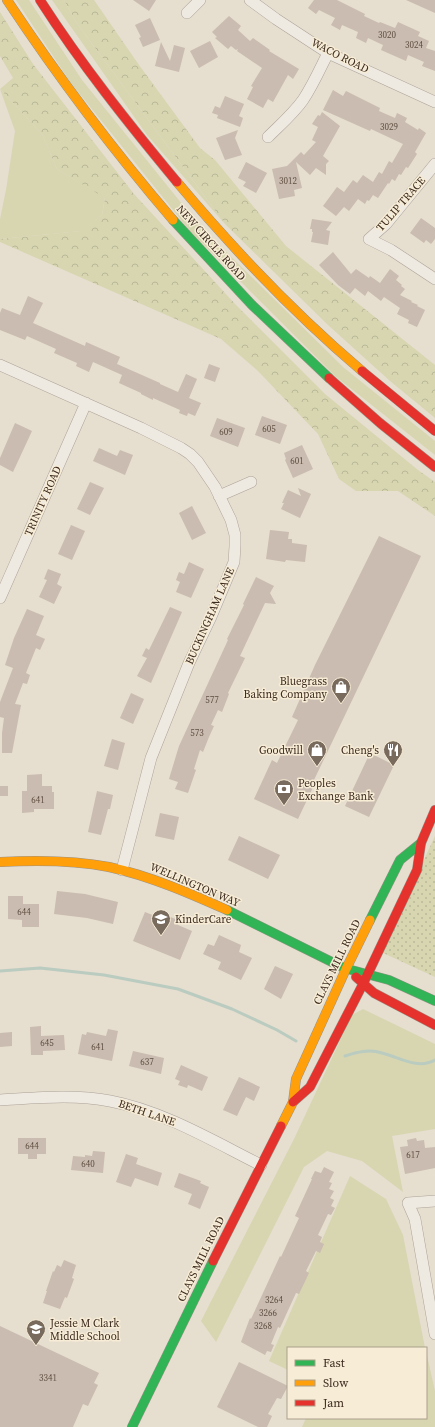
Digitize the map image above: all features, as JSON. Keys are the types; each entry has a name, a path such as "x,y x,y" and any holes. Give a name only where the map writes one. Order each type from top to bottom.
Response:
{"main road":[{"name":"NEW CIRCLE ROAD","path":"7,0 46,58 115,151 186,235 265,317 319,370 435,467"},
{"name":"NEW CIRCLE ROAD","path":"40,0 85,67 119,112 177,184 213,225 253,268 335,347 408,410 435,431"},
{"name":"CLAYS MILL ROAD","path":"293,1102 310,1087 368,974 417,870 421,843 435,810"},
{"name":"CLAYS MILL ROAD","path":"132,1427 222,1242 293,1102 296,1079 346,969 400,860 421,843"},
{"name":"WELLINGTON WAY","path":"0,862 44,860 70,862 122,870 146,877 197,897 346,969 382,978 435,1001"},
{"name":"WELLINGTON WAY","path":"346,969 374,993 435,1025"}],"street":[{"path":"187,13 200,0"},
{"name":"WACO ROAD","path":"250,0 276,20 328,53 435,102"},
{"path":"268,137 303,99 317,76 328,53"},
{"name":"TULIP TRACE","path":"435,164 386,224 369,240 391,250 435,279"},
{"name":"BUCKINGHAM LANE","path":"0,365 86,403 181,448 198,462 215,487 231,520 235,535 234,562 211,617 189,663 151,758 122,870"},
{"name":"TRINITY ROAD","path":"0,598 86,403"},
{"path":"219,496 251,482"},
{"name":"BETH LANE","path":"0,1100 84,1098 109,1100 146,1111 192,1130 261,1165"},
{"path":"435,1201 408,1202 415,1219 435,1334"}],"green space":[{"path":"16,0 29,0 82,80 199,225 343,367 435,441 435,455 335,376 190,231 71,83"},
{"path":"52,0 64,0 76,22 225,224 147,135"},
{"path":"64,0 94,0 139,65 200,148 215,160 286,246 435,365 435,418 390,381 328,325 225,224 76,22"},
{"path":"0,12 33,64 134,194 236,305 325,394 418,470 435,482 435,516 398,491 356,491 339,479 318,434 258,371 221,339 0,242 0,239 81,231 102,215 105,198 57,169 42,134 0,89 13,78 0,56"},
{"path":"0,89 42,134 57,169 105,197 102,215 82,231 0,239 0,219 15,131"},
{"path":"435,836 435,977 381,952"},
{"path":"363,1009 435,1044 435,1129 392,1136 403,1192 362,1161 327,1151 304,1167 216,1342 201,1321 294,1139 352,1015"},
{"path":"350,1176 386,1199 403,1235 425,1347 287,1347 287,1370 269,1361"},
{"path":"427,1355 435,1391 435,1427 302,1427 306,1419 427,1419"}],"building":[{"path":"133,0 156,0 149,11"},
{"path":"314,0 337,0 379,23 380,22 395,28 398,22 420,32 418,36 429,41 426,48 435,51 435,71 422,66 424,62 408,55 406,61 381,50 383,45 368,38 366,43 356,38 358,32 342,25 340,30 331,25 335,18 319,10 316,14 308,8"},
{"path":"406,0 435,0 435,13"},
{"path":"229,16 241,26 238,30 250,41 253,38 270,50 269,51 299,69 293,79 288,75 273,102 268,99 263,108 247,99 253,87 251,86 262,68 237,51 238,49 236,50 231,46 228,49 215,38 217,37 212,32"},
{"path":"150,18 160,40 143,47 139,38 141,37 135,25"},
{"path":"210,41 218,57 199,68 190,51"},
{"path":"161,42 170,61 174,45 185,48 179,72 155,66"},
{"path":"333,90 343,96 346,91 380,108 379,111 395,118 397,113 407,118 405,122 426,133 415,152 417,154 408,168 406,167 401,175 399,174 395,181 392,179 389,184 388,183 378,198 373,195 365,204 358,199 349,211 344,207 336,216 323,206 337,187 344,192 353,180 357,183 363,175 373,182 379,172 382,174 389,161 392,163 403,144 371,129 370,131 323,110"},
{"path":"225,96 244,104 239,116 243,118 240,127 217,118 218,115 212,113 215,106 220,108"},
{"path":"322,112 340,126 323,156 329,161 326,164 326,175 316,168 310,175 296,162 302,188 294,190 295,196 279,199 272,169 287,166 301,152 304,155 316,142 312,140 318,127 312,124"},
{"path":"238,130 235,138 242,155 225,160 216,138"},
{"path":"246,162 267,173 256,193 243,186 246,182 238,178"},
{"path":"421,218 435,228 435,239 431,244 426,240 424,243 410,233"},
{"path":"312,219 332,222 326,230 330,231 328,245 311,242 313,232 312,229 310,229"},
{"path":"333,252 351,274 356,269 369,278 370,276 380,283 390,269 399,276 396,280 405,289 400,295 425,310 417,327 408,323 409,320 397,314 400,308 384,297 381,301 368,291 365,296 355,288 350,294 338,285 319,265"},
{"path":"28,296 43,303 33,323 85,346 86,342 120,357 117,364 178,392 186,374 197,379 189,398 201,403 195,416 188,413 187,416 179,413 180,410 153,398 153,400 119,383 122,375 93,362 89,372 76,366 77,363 54,353 56,349 27,336 25,340 0,330 0,313 2,308 20,315"},
{"path":"209,364 220,368 215,382 204,378"},
{"path":"262,416 287,425 280,444 255,435"},
{"path":"217,418 245,428 238,447 210,436"},
{"path":"15,423 32,431 13,472 0,465 0,458"},
{"path":"302,445 313,469 293,478 285,460 284,453"},
{"path":"99,448 117,456 120,450 133,455 125,475 93,461"},
{"path":"90,482 104,488 90,515 77,509"},
{"path":"298,488 311,494 300,518 281,509 288,490 301,496"},
{"path":"192,506 206,533 192,540 179,513"},
{"path":"71,525 85,531 72,560 58,554"},
{"path":"270,530 289,532 288,539 292,539 292,543 307,545 305,562 286,560 285,562 266,559"},
{"path":"379,536 421,556 314,780 316,781 298,819 254,799 272,760 277,763 298,720 292,717 315,665"},
{"path":"189,562 204,569 191,598 176,592 180,582 176,580 179,572 184,574"},
{"path":"48,569 61,574 57,584 62,587 54,604 39,597 47,580 44,579"},
{"path":"256,577 274,586 270,593 276,604 265,603 240,656 245,658 228,693 229,694 222,712 218,710 211,725 214,726 203,752 200,750 194,769 196,770 188,793 175,789 178,782 169,779 179,746"},
{"path":"170,607 182,612 151,683 137,676 147,658 142,656 146,648 149,650"},
{"path":"27,609 44,616 36,635 45,639 40,650 36,648 26,673 30,675 27,684 23,683 15,704 21,705 12,753 2,753 4,718 0,717 0,702 13,668 5,665 14,638"},
{"path":"131,693 144,699 133,724 120,718"},
{"path":"112,739 125,743 118,770 104,766"},
{"path":"370,753 394,765 369,817 345,806"},
{"path":"42,774 42,786 52,786 52,792 54,792 54,809 34,809 34,812 22,813 22,791 27,791 27,775"},
{"path":"0,786 8,786 8,796 0,796"},
{"path":"97,791 113,795 101,835 88,832"},
{"path":"160,813 179,817 174,840 155,836"},
{"path":"239,836 280,855 268,879 228,860"},
{"path":"57,891 85,894 118,902 113,924 87,918 54,914"},
{"path":"8,896 23,896 23,904 39,904 39,927 22,927 22,920 8,919"},
{"path":"145,912 160,918 161,913 180,921 178,925 192,931 180,960 133,941"},
{"path":"219,935 241,945 239,952 252,958 241,980 218,969 221,962 203,954 208,944 214,946"},
{"path":"275,966 293,974 281,999 264,989"},
{"path":"41,1026 41,1036 64,1035 65,1050 43,1051 43,1055 31,1055 30,1027"},
{"path":"108,1029 118,1031 112,1061 78,1054 82,1034 86,1035 87,1032 106,1036"},
{"path":"12,1032 12,1046 0,1047 0,1033"},
{"path":"133,1051 164,1058 161,1074 129,1066"},
{"path":"181,1065 208,1077 202,1091 188,1085 187,1088 178,1085 180,1081 175,1079"},
{"path":"239,1077 260,1087 254,1101 246,1097 237,1116 223,1110"},
{"path":"18,1138 46,1138 46,1154 37,1154 37,1159 28,1159 28,1154 18,1154"},
{"path":"416,1138 417,1141 424,1140 425,1148 435,1147 435,1168 405,1174 400,1147 408,1146 407,1140"},
{"path":"93,1151 105,1152 103,1173 71,1170 73,1156 92,1156"},
{"path":"126,1154 138,1158 136,1164 162,1173 158,1186 135,1178 131,1187 116,1182"},
{"path":"324,1167 334,1172 329,1182 332,1183 329,1189 334,1191 330,1198 334,1200 331,1206 335,1208 331,1215 328,1214 318,1235 322,1237 320,1242 324,1244 320,1253 316,1251 306,1271 309,1273 299,1294 296,1293 280,1328 278,1327 271,1344 274,1345 271,1352 267,1351 265,1355 241,1342 250,1318 251,1319 299,1218 295,1216 311,1179 315,1171 321,1173"},
{"path":"179,1173 201,1181 200,1183 209,1187 200,1209 188,1204 192,1194 174,1187"},
{"path":"64,1260 76,1265 72,1278 74,1279 67,1298 65,1297 60,1309 43,1303 53,1271 54,1272 57,1265 61,1267"},
{"name":"Jessie M Clark Middle School","path":"0,1326 99,1373 94,1383 98,1385 88,1406 83,1404 73,1427 0,1427"},
{"path":"239,1362 287,1386 281,1399 277,1398 268,1414 272,1416 267,1427 258,1427 217,1407"}],"waterway":[{"path":"0,971 40,968 104,975 178,989 232,1009 277,1030 296,1041"},
{"path":"345,1056 359,1052 372,1051 408,1062 422,1064 435,1060"}],"traffic: fast":[{"path":"173,220 252,305 329,378"},
{"path":"370,920 400,860 421,843"},
{"path":"227,910 344,968 389,980 435,1001"},
{"path":"132,1427 213,1261"}],"traffic: slow":[{"path":"7,0 87,113 173,220"},
{"path":"177,182 220,232 265,280 313,327 362,371"},
{"path":"0,862 54,861 109,867 154,880 184,891 227,910"},
{"path":"281,1126 293,1102 296,1079 370,920"}],"traffic: jam":[{"path":"40,0 106,93 177,182"},
{"path":"362,371 435,431"},
{"path":"329,378 380,423 435,467"},
{"path":"293,1102 310,1087 363,984 417,870 421,843 435,810"},
{"path":"356,977 374,993 435,1025"},
{"path":"213,1261 281,1126"}],"place":[{"name":"Bluegrass Baking Company","path":"341,704"},
{"name":"Goodwill","path":"317,767"},
{"name":"Cheng's","path":"393,767"},
{"name":"Peoples Exchange Bank","path":"284,806"},
{"name":"KinderCare","path":"161,936"},
{"name":"Jessie M Clark Middle School","path":"36,1346"}]}
